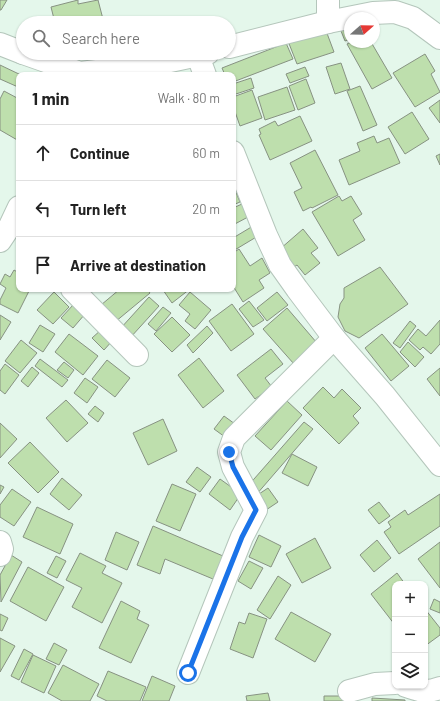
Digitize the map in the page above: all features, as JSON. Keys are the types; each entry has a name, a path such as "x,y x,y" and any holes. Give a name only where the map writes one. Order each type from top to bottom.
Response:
{"street":[{"path":"328,0 328,22"},
{"path":"236,45 328,22 374,13 395,12 413,18 440,38"},
{"path":"0,44 16,50"},
{"path":"42,60 74,72"},
{"path":"94,72 156,64 204,61"},
{"path":"236,160 266,236 280,265 334,338 385,396 440,465"},
{"path":"75,292 137,355"},
{"path":"188,673 242,537 256,510 233,467 229,452 234,438 334,338"},
{"path":"0,542 2,549 0,555"},
{"path":"349,691 376,684 392,683"},
{"path":"415,689 430,692 440,688"}],"building":[{"path":"0,0 7,0 1,10 0,10"},
{"path":"78,0 78,4 98,0 102,16 53,16 51,7"},
{"path":"344,24 344,38 339,26"},
{"path":"325,28 334,52 297,64 288,41"},
{"path":"286,43 293,59 236,81 236,72 224,72 222,68"},
{"path":"349,48 374,48 392,78 372,89"},
{"path":"425,54 435,71 431,74 440,92 415,107 393,73"},
{"path":"341,63 350,89 335,94 326,67"},
{"path":"0,65 16,73 16,86 0,79"},
{"path":"305,67 309,76 290,83 286,74"},
{"path":"251,78 254,88 236,94 236,83"},
{"path":"306,79 315,103 298,110 289,86"},
{"path":"360,86 377,125 363,131 347,91"},
{"path":"287,87 295,110 265,120 258,97"},
{"path":"252,90 262,118 240,126 236,115 236,96"},
{"path":"4,91 16,97 16,139 0,130 0,99"},
{"path":"440,100 440,123 429,108"},
{"path":"412,112 429,139 405,154 388,127"},
{"path":"300,116 312,141 270,160 259,135 261,134 259,129 275,121 278,126"},
{"path":"374,136 377,143 389,138 400,163 349,185 339,160 360,151 357,143"},
{"path":"315,150 338,195 303,211 294,192 302,188 290,163"},
{"path":"440,154 440,165 436,156"},
{"path":"236,192 240,202 236,204"},
{"path":"339,196 342,201 351,196 362,214 353,220 365,240 338,256 312,212"},
{"path":"242,204 248,217 236,223 236,207"},
{"path":"253,226 258,236 236,249 236,236"},
{"path":"303,229 318,248 311,253 320,263 305,275 297,265 294,267 280,249"},
{"path":"239,249 250,266 262,258 270,273 259,280 264,288 243,302 236,291 236,251"},
{"path":"380,267 408,304 359,338 345,331 338,317 340,304 344,298 344,288"},
{"path":"14,270 16,271 16,292 28,292 18,313 0,304 0,300 6,288 0,284 5,274 10,277"},
{"path":"54,292 69,307 53,324 37,310"},
{"path":"116,292 150,293 115,322 101,305"},
{"path":"164,292 186,292 172,303"},
{"path":"190,292 211,310 195,329 185,321 190,314 179,305"},
{"path":"277,292 288,305 267,321 257,308"},
{"path":"149,297 159,306 130,338 120,329"},
{"path":"249,301 264,320 253,327 239,309"},
{"path":"74,304 85,314 73,328 61,318"},
{"path":"232,304 254,334 231,351 209,321"},
{"path":"163,307 171,313 156,331 148,324"},
{"path":"287,308 317,343 294,364 263,329"},
{"path":"0,315 11,322 0,340"},
{"path":"172,317 190,335 172,352 154,334"},
{"path":"440,320 440,344 431,354 423,347 420,350 409,340 418,329 426,336"},
{"path":"410,321 416,326 400,348 393,343"},
{"path":"40,325 55,334 43,352 29,343"},
{"path":"207,326 213,333 193,353 187,345"},
{"path":"102,329 113,340 104,350 92,338"},
{"path":"69,334 98,356 83,375 55,352"},
{"path":"382,334 409,366 391,381 365,348"},
{"path":"21,340 37,353 20,373 5,361"},
{"path":"408,342 424,357 415,367 400,352"},
{"path":"271,349 283,364 265,378 272,387 255,399 237,375"},
{"path":"199,358 224,391 203,408 178,375"},
{"path":"40,359 68,380 62,387 35,366"},
{"path":"107,360 130,378 115,397 92,379"},
{"path":"64,362 74,370 68,378 57,370"},
{"path":"5,364 19,375 5,394 0,390 0,371"},
{"path":"32,367 39,373 28,387 21,381"},
{"path":"440,368 440,396 427,379"},
{"path":"85,378 98,387 87,403 74,393"},
{"path":"323,387 334,398 342,389 361,408 353,416 359,423 339,444 303,408"},
{"path":"66,400 88,423 67,442 46,418"},
{"path":"287,401 302,415 271,450 255,436"},
{"path":"95,406 104,413 98,422 88,414"},
{"path":"224,416 235,424 225,437 214,429"},
{"path":"163,419 177,451 148,465 133,433"},
{"path":"304,422 313,429 256,495 247,487"},
{"path":"0,423 17,439 0,458"},
{"path":"30,442 59,472 38,493 8,463"},
{"path":"292,454 317,467 308,486 282,473"},
{"path":"197,467 211,477 200,492 186,482"},
{"path":"62,478 82,495 69,510 50,494"},
{"path":"220,479 241,494 230,510 209,494"},
{"path":"172,484 196,494 180,531 156,521"},
{"path":"0,485 4,487 0,494"},
{"path":"268,488 278,502 266,510 256,496"},
{"path":"12,489 31,502 14,526 0,517 0,505"},
{"path":"440,494 440,526 399,554 384,532 391,527 388,522 405,510 408,515"},
{"path":"379,502 390,516 379,524 368,510"},
{"path":"37,507 73,524 60,554 23,537"},
{"path":"153,526 223,556 213,579 165,559 160,574 137,565"},
{"path":"116,532 139,542 127,570 105,560"},
{"path":"259,535 281,546 271,567 249,557"},
{"path":"315,538 331,568 302,583 286,554"},
{"path":"377,540 391,558 374,572 360,555"},
{"path":"440,542 440,588 418,559"},
{"path":"80,553 106,566 102,573 122,583 102,623 72,607 82,588 66,580"},
{"path":"11,555 22,562 1,602 0,575"},
{"path":"56,556 66,561 57,578 47,573"},
{"path":"249,561 263,568 251,589 238,581"},
{"path":"28,567 64,587 46,621 10,601"},
{"path":"397,573 403,581 392,581 392,621 371,594"},
{"path":"278,576 291,585 270,619 257,610"},
{"path":"434,599 440,602 440,613 430,609"},
{"path":"121,601 140,611 137,619 149,625 131,663 99,648"},
{"path":"291,612 331,634 315,662 275,639"},
{"path":"249,613 267,619 253,658 230,649 239,622 245,624"},
{"path":"428,613 440,628 440,635 428,644"},
{"path":"0,614 8,618 2,631 0,630"},
{"path":"0,638 15,646 0,672"},
{"path":"54,643 67,650 59,665 46,659"},
{"path":"24,649 33,654 19,680 11,676"},
{"path":"33,655 56,666 44,693 21,682"},
{"path":"63,665 99,684 90,701 62,701 48,693"},
{"path":"108,671 146,687 140,701 107,701 97,696"},
{"path":"152,676 175,686 169,701 142,701"},
{"path":"268,693 270,701 247,701 246,696"},
{"path":"324,696 344,696 345,701 324,701"},
{"path":"372,698 405,700 405,701 372,701"}],"route":[{"path":"188,673 242,537 256,510 233,467 229,452"}]}
